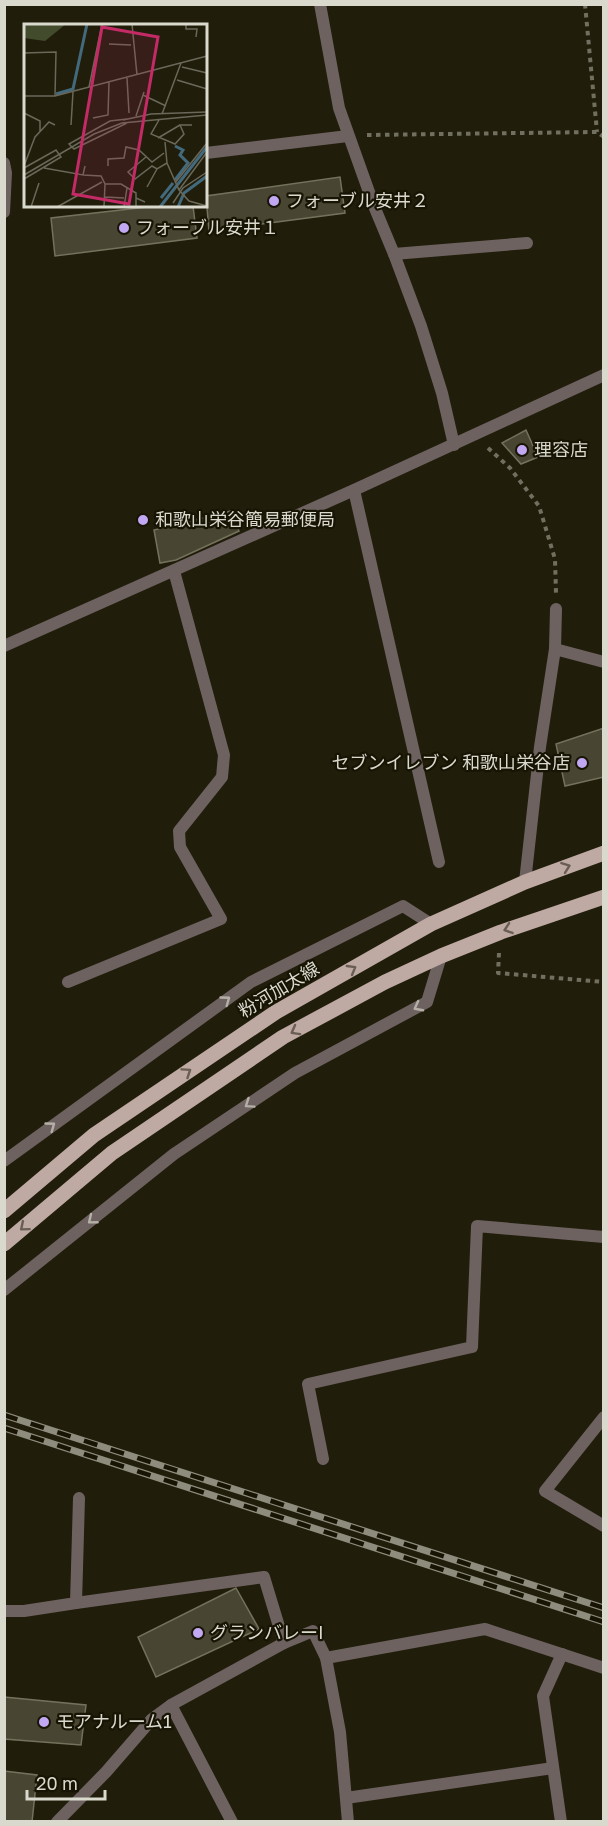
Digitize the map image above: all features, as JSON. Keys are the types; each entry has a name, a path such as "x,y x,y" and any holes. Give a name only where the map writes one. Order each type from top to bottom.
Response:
{"main road":[{"name":"粉河加太線","path":"4,1211 94,1135 276,1012 431,924 525,882 603,853"},
{"path":"4,1244 112,1153 283,1037 385,982 441,956 501,932 603,897"}],"street":[{"path":"320,4 339,108 425,337 442,393 454,445"},
{"path":"207,153 348,136"},
{"path":"4,163 6,173 4,212"},
{"path":"394,254 527,243"},
{"path":"4,646 454,445 603,375"},
{"path":"354,490 439,862"},
{"path":"68,982 221,919 180,847 179,831 222,777 224,755 174,571"},
{"path":"525,882 540,747 555,650 556,609"},
{"path":"555,650 603,662"},
{"path":"4,1161 251,982 403,906 431,924"},
{"path":"4,1290 174,1154 295,1073 427,1002 441,956"},
{"path":"323,1459 308,1384 472,1347 477,1226 603,1237"},
{"path":"603,1417 545,1491 603,1526"},
{"path":"76,1603 79,1498"},
{"path":"4,1611 24,1611 264,1577 284,1643"},
{"path":"326,1658 485,1629 603,1668"},
{"path":"57,1821 106,1772 152,1719 171,1705 284,1643 312,1631 326,1658 340,1732 348,1821"},
{"path":"561,1821 543,1696 562,1654"},
{"path":"171,1705 231,1821"},
{"path":"346,1798 553,1768"}],"path":[{"path":"585,4 597,132"},
{"path":"348,136 597,132 603,137"},
{"path":"474,435 510,468 539,506 555,559 556,609"},
{"path":"501,932 498,973 603,982"}],"building":[{"name":"フォーブル安井２","path":"340,177 345,213 209,231 207,196"},
{"name":"フォーブル安井１","path":"147,207 193,207 197,238 55,256 51,218"},
{"name":"理容店","path":"526,430 538,457 521,464 502,443"},
{"path":"231,511 239,531 176,560 160,563 154,530"},
{"name":"セブンイレブン 和歌山栄谷店","path":"604,728 604,777 565,786 556,744"},
{"name":"グランバレーI","path":"236,1588 259,1629 156,1677 138,1637"},
{"name":"モアナルーム1","path":"4,1697 86,1705 81,1745 4,1739"},
{"path":"4,1771 37,1775 32,1822 4,1822"}],"railway":[{"path":"4,1415 604,1608"},
{"path":"4,1428 604,1622"}],"place":[{"name":"フォーブル安井２","path":"274,201"},
{"name":"フォーブル安井１","path":"124,228"},
{"name":"理容店","path":"522,450"},
{"name":"和歌山栄谷簡易郵便局","path":"143,520"},
{"name":"セブンイレブン 和歌山栄谷店","path":"582,763"},
{"name":"グランバレーI","path":"198,1633"},
{"name":"モアナルーム1","path":"44,1722"}]}
